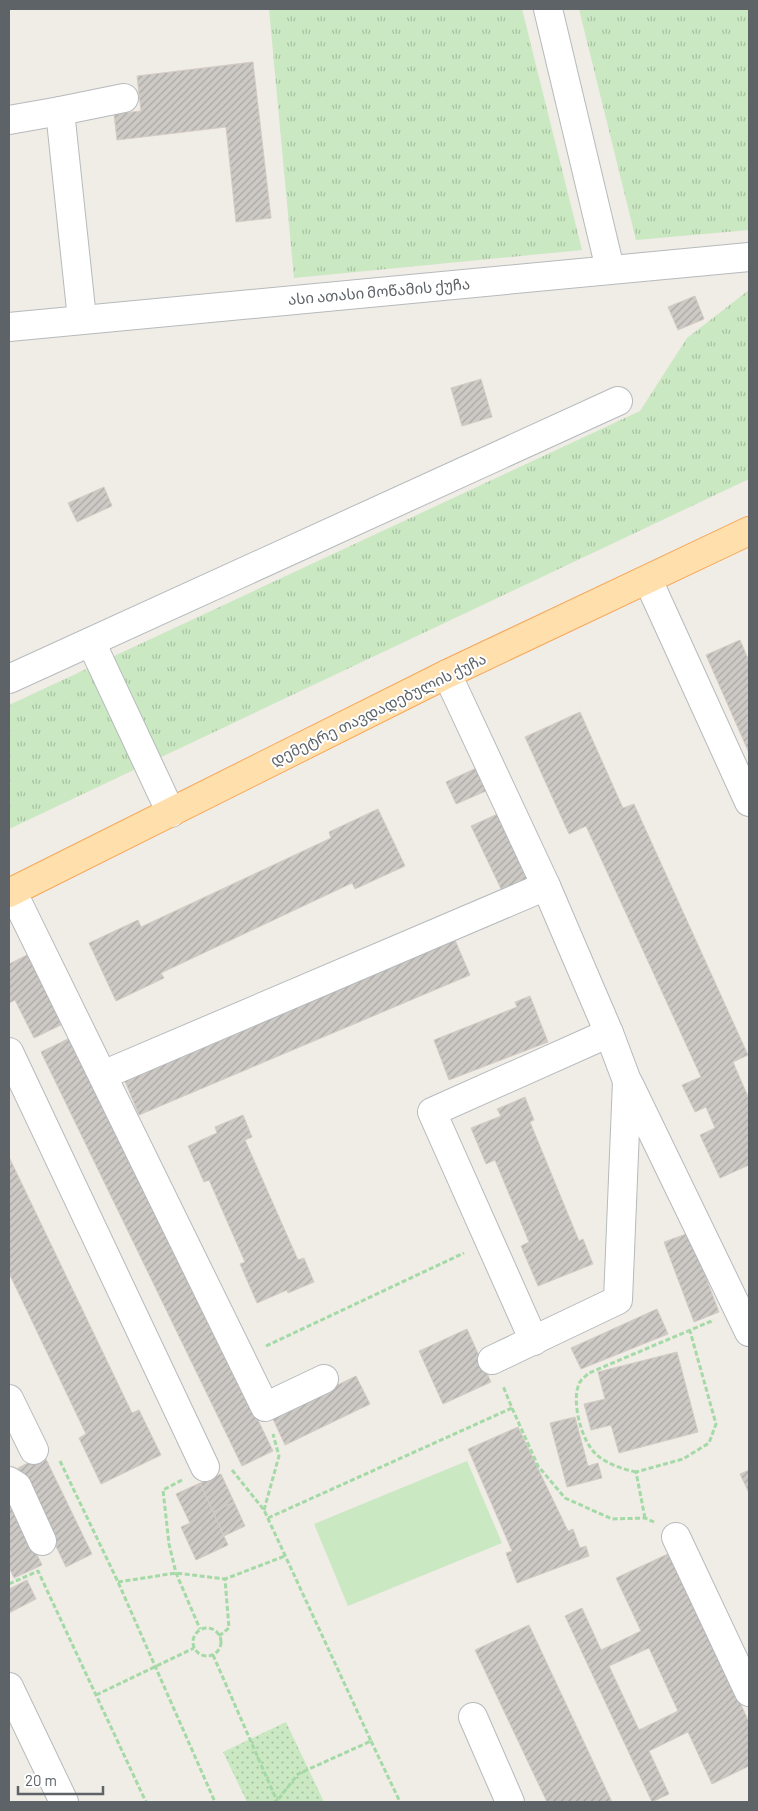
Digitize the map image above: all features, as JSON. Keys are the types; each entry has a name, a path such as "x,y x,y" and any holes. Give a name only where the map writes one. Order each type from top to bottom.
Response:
{"main road":[{"name":"დემეტრე თავდადებულის ქუჩა","path":"10,892 447,674 749,531"}],"street":[{"path":"548,9 610,268"},
{"path":"9,120 124,98"},
{"path":"60,111 82,319"},
{"name":"ასი ათასი მოწამის ქუჩა","path":"9,326 610,268 749,257"},
{"path":"9,679 618,401"},
{"path":"648,580 749,802"},
{"path":"91,642 170,813"},
{"path":"447,674 546,886 609,1033 627,1081 749,1332"},
{"path":"104,1075 546,886"},
{"path":"10,892 104,1075 265,1408 324,1379"},
{"path":"534,1340 432,1112 609,1033"},
{"path":"9,1052 205,1467"},
{"path":"492,1360 618,1300 627,1081"},
{"path":"9,1399 34,1450"},
{"path":"9,1480 17,1486 42,1541"},
{"path":"676,1537 749,1692"},
{"path":"9,1687 64,1802"},
{"path":"473,1717 510,1802"}],"path":[{"path":"241,1358 490,1241"},
{"path":"690,1331 716,1424 710,1443 683,1459 636,1472 620,1468 596,1454 588,1442 579,1421 576,1400 579,1383 589,1373 635,1352 690,1331"},
{"path":"492,1360 538,1466 565,1498 612,1519 645,1518 659,1524 676,1537"},
{"path":"264,1510 279,1456 265,1408"},
{"path":"268,1518 512,1408"},
{"path":"34,1450 54,1448 118,1582 215,1802"},
{"path":"200,1629 176,1573 169,1544 163,1490 205,1467 233,1470 264,1510 400,1802"},
{"path":"636,1472 645,1518"},
{"path":"118,1582 176,1573 224,1579 285,1556"},
{"path":"9,1584 38,1571 146,1802"},
{"path":"219,1636 228,1628 224,1579"},
{"path":"208,1628 214,1630 219,1636 221,1643 213,1655 198,1654 194,1648 192,1641 200,1629 208,1628"},
{"path":"96,1695 194,1648"},
{"path":"213,1655 276,1802 298,1774 371,1741"}],"green space":[{"path":"269,9 522,9 582,250 294,278"},
{"path":"579,9 749,9 749,230 636,240"},
{"path":"749,290 749,479 9,829 9,705 640,411 687,338"},
{"path":"467,1461 502,1543 348,1606 314,1524"},
{"path":"286,1722 324,1802 247,1802 223,1752"}],"building":[{"path":"253,62 271,218 236,222 226,127 117,140 114,114 141,111 137,76"},
{"path":"695,296 704,319 678,330 668,307"},
{"path":"481,379 492,417 462,426 451,388"},
{"path":"104,487 112,506 77,522 68,503"},
{"path":"740,640 749,661 749,753 706,655"},
{"path":"580,712 623,808 634,804 748,1055 733,1062 749,1099 749,1165 720,1178 700,1135 715,1128 706,1107 695,1112 682,1085 701,1077 586,826 569,834 525,737"},
{"path":"483,765 493,788 456,804 446,782"},
{"path":"378,809 405,866 355,889 352,883 161,973 164,978 116,1001 89,943 138,920 141,927 331,838 329,832"},
{"path":"502,812 533,878 503,893 471,826"},
{"path":"455,940 470,975 139,1115 124,1079"},
{"path":"31,953 65,1023 34,1038 15,1000 9,1003 9,964"},
{"path":"530,996 548,1042 449,1080 434,1040 517,1007 515,1002"},
{"path":"72,1037 273,1451 242,1466 41,1052"},
{"path":"525,1097 534,1120 530,1122 579,1241 583,1239 593,1264 538,1286 521,1246 529,1242 495,1160 486,1164 471,1128 501,1116 497,1109"},
{"path":"243,1115 252,1137 245,1140 298,1260 304,1258 314,1282 288,1293 287,1290 257,1303 240,1264 245,1262 209,1180 204,1182 188,1146 217,1133 215,1127"},
{"path":"9,1157 132,1413 139,1410 161,1455 101,1484 79,1438 86,1434 9,1273"},
{"path":"689,1233 719,1312 694,1322 664,1242"},
{"path":"657,1309 668,1334 581,1369 571,1348"},
{"path":"467,1329 491,1382 443,1404 419,1351"},
{"path":"677,1352 698,1432 619,1453 611,1425 591,1430 584,1404 605,1399 598,1372"},
{"path":"356,1376 370,1404 285,1445 272,1417"},
{"path":"575,1417 588,1466 598,1463 602,1478 567,1487 550,1423"},
{"path":"518,1427 568,1531 573,1529 580,1548 586,1546 589,1556 517,1583 506,1553 512,1551 468,1449"},
{"path":"44,1455 92,1554 66,1567 18,1468"},
{"path":"749,1470 749,1493 740,1474"},
{"path":"221,1474 234,1502 213,1512 200,1483"},
{"path":"200,1483 228,1545 196,1560 181,1527 190,1523 176,1494"},
{"path":"9,1497 42,1565 14,1578 9,1567"},
{"path":"234,1502 245,1526 224,1536 213,1512"},
{"path":"670,1553 749,1722 749,1766 712,1784 688,1732 649,1751 669,1794 652,1802 565,1616 582,1608 601,1650 641,1631 616,1578","holes":["649,1648 678,1711 639,1730 609,1666"]},
{"path":"27,1580 36,1599 9,1613 9,1589"},
{"path":"529,1625 612,1802 547,1802 475,1650"}]}
